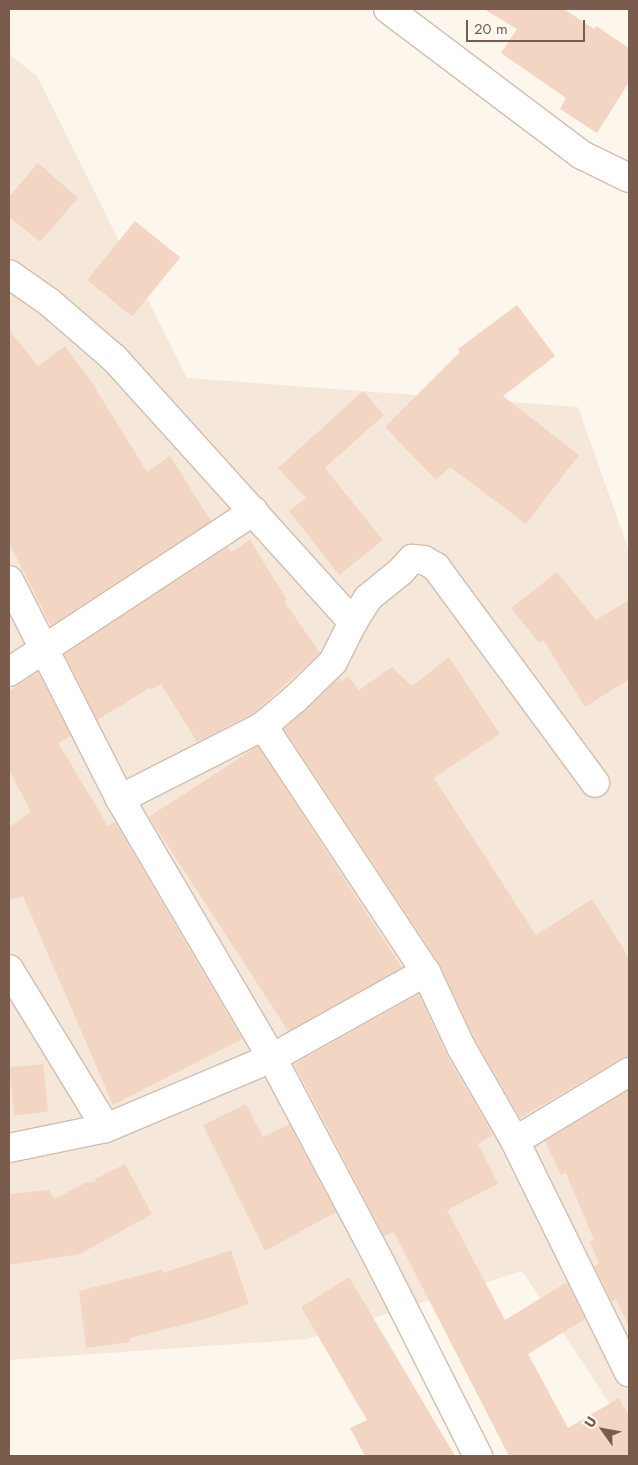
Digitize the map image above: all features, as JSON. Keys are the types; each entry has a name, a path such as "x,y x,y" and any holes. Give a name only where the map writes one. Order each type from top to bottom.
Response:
{"street":[{"path":"388,9 582,155 629,178"},
{"path":"9,274 49,302 115,359 353,622"},
{"path":"9,672 44,647 254,511"},
{"path":"120,799 263,726 296,699 333,662 353,622 368,598 400,572 412,558 424,560 436,567 595,783"},
{"path":"9,580 120,799 272,1058 381,1264 478,1456"},
{"path":"263,726 426,972 461,1047 514,1141 629,1373"},
{"path":"9,1148 106,1128 272,1058 426,972"},
{"path":"11,978 106,1128"},
{"path":"514,1141 629,1072"}],"shaded area":[{"path":"9,54 37,76 187,378 578,407 629,551 629,1433 522,1271 307,1339 9,1360"}],"building":[{"path":"484,9 564,9 594,29 596,26 629,48 629,82 597,133 560,109 566,98 501,53 517,29"},
{"path":"38,163 78,198 40,242 9,217 9,197"},
{"path":"135,221 180,258 132,317 87,280"},
{"path":"517,305 555,356 503,396 579,455 526,524 450,467 436,480 385,427 460,352 458,349"},
{"path":"9,330 38,366 65,346 91,381 147,472 170,456 211,521 51,626 9,543"},
{"path":"363,391 384,415 325,468 383,540 339,575 289,511 306,498 278,468"},
{"path":"250,540 287,600 284,601 320,653 254,713 197,742 161,684 151,690 150,688 97,720 64,654 228,547 231,552"},
{"path":"557,572 596,620 629,600 629,679 585,707 543,640 539,643 511,608"},
{"path":"449,657 500,734 434,778 536,935 592,899 629,958 629,1056 520,1118 475,1040 439,963 284,729 339,678 341,682 348,676 359,690 392,667 412,686"},
{"path":"38,672 71,736 58,743 108,826 115,822 242,1039 113,1105 23,896 9,900 9,827 31,812 9,770 9,691"},
{"path":"258,746 402,968 293,1039 149,817"},
{"path":"419,994 447,1055 493,1135 478,1144 498,1184 447,1210 505,1320 567,1282 585,1319 528,1354 568,1428 619,1398 629,1416 629,1456 509,1456 394,1232 384,1236 294,1064"},
{"path":"43,1064 48,1112 14,1115 9,1068"},
{"path":"629,1090 629,1327 616,1299 612,1302 594,1266 599,1263 590,1242 594,1240 566,1173 561,1175 545,1141"},
{"path":"246,1104 263,1137 289,1124 336,1212 265,1251 203,1125"},
{"path":"125,1164 152,1214 80,1254 9,1265 9,1194 49,1190 54,1199 85,1183 96,1181 95,1179"},
{"path":"231,1250 249,1304 202,1320 130,1338 130,1342 86,1348 79,1291 162,1270 163,1273"},
{"path":"349,1277 455,1456 365,1456 350,1428 367,1420 301,1307"}]}
